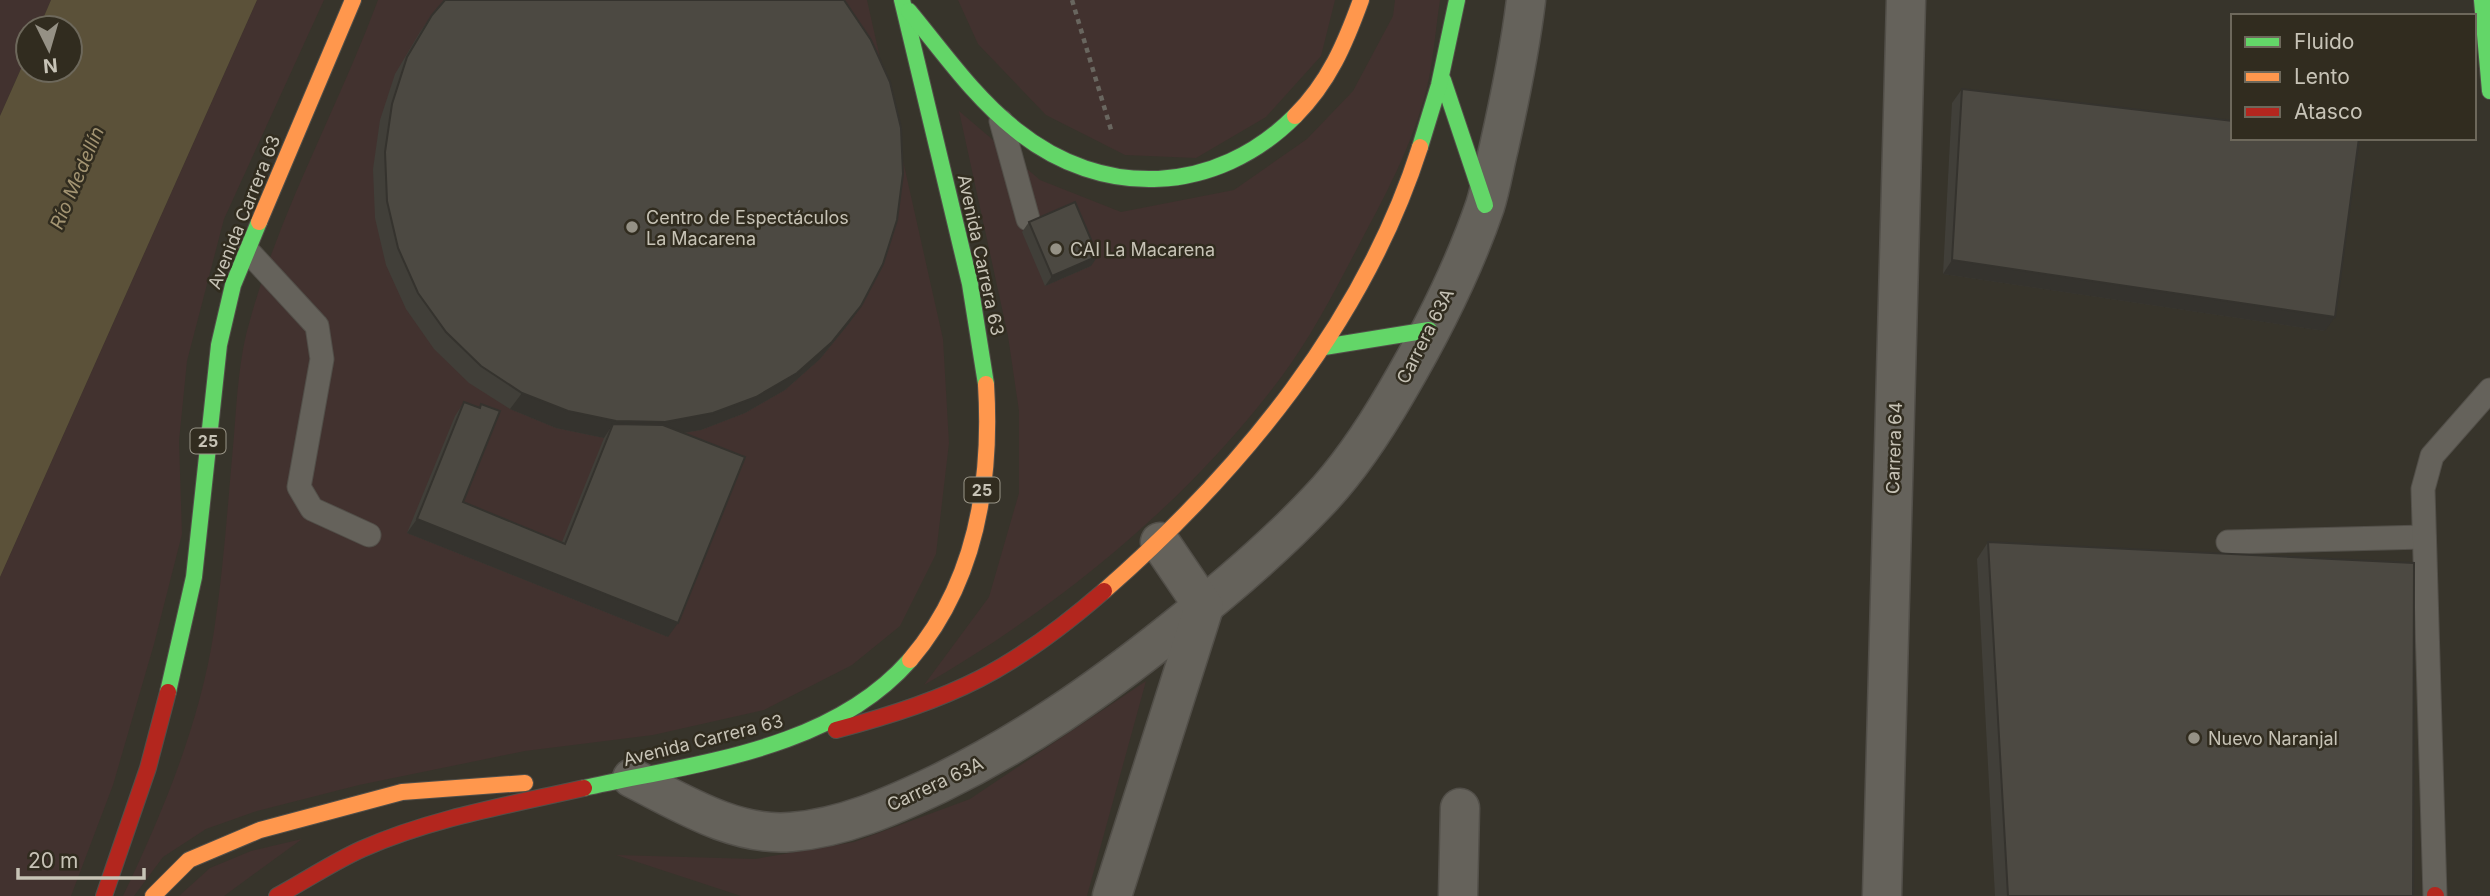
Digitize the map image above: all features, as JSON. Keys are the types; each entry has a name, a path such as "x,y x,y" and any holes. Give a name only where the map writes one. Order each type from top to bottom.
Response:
{"main road":[{"name":"Avenida Carrera 63","path":"104,896 149,768 184,631 194,576 219,345 233,285 353,0"},
{"path":"902,2 1000,117 1033,143 1091,172 1159,180 1199,174 1232,163 1266,144 1310,104 1339,63 1362,0"},
{"path":"779,744 899,714 947,698 992,676 1039,643 1160,542 1271,417 1324,347 1367,273 1409,187 1443,80 1457,0"},
{"path":"2482,0 2490,91"},
{"name":"Avenida Carrera 63","path":"277,896 349,855 405,832 463,815 779,744 821,725 864,700 906,664 939,621 963,575 978,528 986,439 986,380 974,300 902,2"},
{"path":"1443,80 1485,205"},
{"path":"1324,347 1429,330"},
{"path":"153,896 190,860 212,848 260,830 402,792 455,786 632,778"}],"street":[{"name":"Carrera 63A","path":"632,778 698,810 747,829 788,833 842,824 920,793 989,759 1043,727 1104,685 1239,578 1320,499 1383,413 1450,289 1485,205 1518,64 1526,0"},
{"name":"Carrera 64","path":"1882,896 1906,0"},
{"path":"1112,896 1204,607 1160,542"},
{"path":"1458,896 1460,807"}],"lane":[{"path":"1000,117 1028,219"},
{"path":"246,249 317,326 322,359 299,488 312,509 369,535"},
{"path":"2435,896 2423,489 2432,456 2490,390"},
{"path":"2228,542 2424,537"}],"path":[{"path":"1072,0 1125,178"}],"shaded area":[{"path":"0,0 51,0 45,14 14,14 14,84 0,116"},
{"path":"257,0 324,0 224,219 187,361 179,441 182,534 154,644 113,785 71,896 0,896 0,577"},
{"path":"378,0 867,0 943,339 949,443 936,554 900,626 852,665 764,710 653,735 525,751 359,785 257,811 206,829 163,857 134,896 123,896 166,799 190,733 208,665 226,533 239,377 250,320 277,238"},
{"path":"958,0 1335,0 1321,56 1266,117 1196,158 1125,155 1046,115 978,44"},
{"path":"1395,0 1440,0 1431,69 1424,99 1410,141 1382,201 1325,309 1282,376 1205,467 1163,509 1118,548 1024,621 924,685 989,597 1019,493 1019,411 1008,336 959,111 1040,180 1121,212 1234,190 1307,139 1353,91 1393,16"},
{"path":"1146,681 1087,896 741,896 616,855 755,859 854,842 970,799"},
{"path":"302,839 224,896 179,896 210,868 251,851"}],"water":[{"name":"Río Medellín","path":"51,0 257,0 0,577 0,116 14,84 84,84 84,14 45,14"}],"building":[{"name":"Centro de Espectáculos La Macarena","path":"445,0 844,0 871,40 890,82 901,128 903,174 897,220 883,264 861,306 832,342 797,373 756,397 713,413 665,422 616,421 568,411 522,393 481,366 446,332 418,293 398,248 387,201 385,152 392,104 407,57 432,15"},
{"path":"1962,89 2231,121 2231,140 2359,140 2335,317 1952,260"},
{"name":"CAI La Macarena","path":"1075,202 1098,256 1052,276 1029,222"},
{"path":"464,402 480,408 481,404 500,411 463,502 565,544 613,424 663,425 745,457 678,623 417,519"},
{"name":"Nuevo Naranjal","path":"1988,542 2414,563 2413,896 2008,896"}],"traffic: fast":[{"path":"902,0 970,284 986,384"},
{"path":"1420,147 1439,85 1457,0"},
{"path":"2482,0 2490,91"},
{"path":"909,11 960,74 1001,117 1050,153 1085,168 1122,177 1158,179 1195,174 1230,161 1264,142 1295,116"},
{"path":"1443,80 1485,205"},
{"path":"168,692 194,577 219,345 233,285 259,222"},
{"path":"1324,347 1429,330"},
{"path":"584,788 715,761 801,734 841,715 878,691 910,660"}],"traffic: slow":[{"path":"259,222 353,0"},
{"path":"1295,116 1317,90 1335,62 1361,0"},
{"path":"1104,591 1203,496 1292,390 1331,333 1366,273 1396,211 1420,147"},
{"path":"910,660 951,598 965,565 975,530 986,458 986,384"},
{"path":"153,896 189,860 260,830 402,792 525,783"}],"traffic: jam":[{"path":"836,730 914,706 979,679 1040,642 1104,591"},
{"path":"104,896 148,768 168,692"},
{"path":"277,896 351,854 389,838 471,813 584,788"}],"place":[{"name":"Centro de Espectáculos La Macarena","path":"632,227"},
{"name":"CAI La Macarena","path":"1056,249"},
{"name":"Nuevo Naranjal","path":"2194,738"}]}
